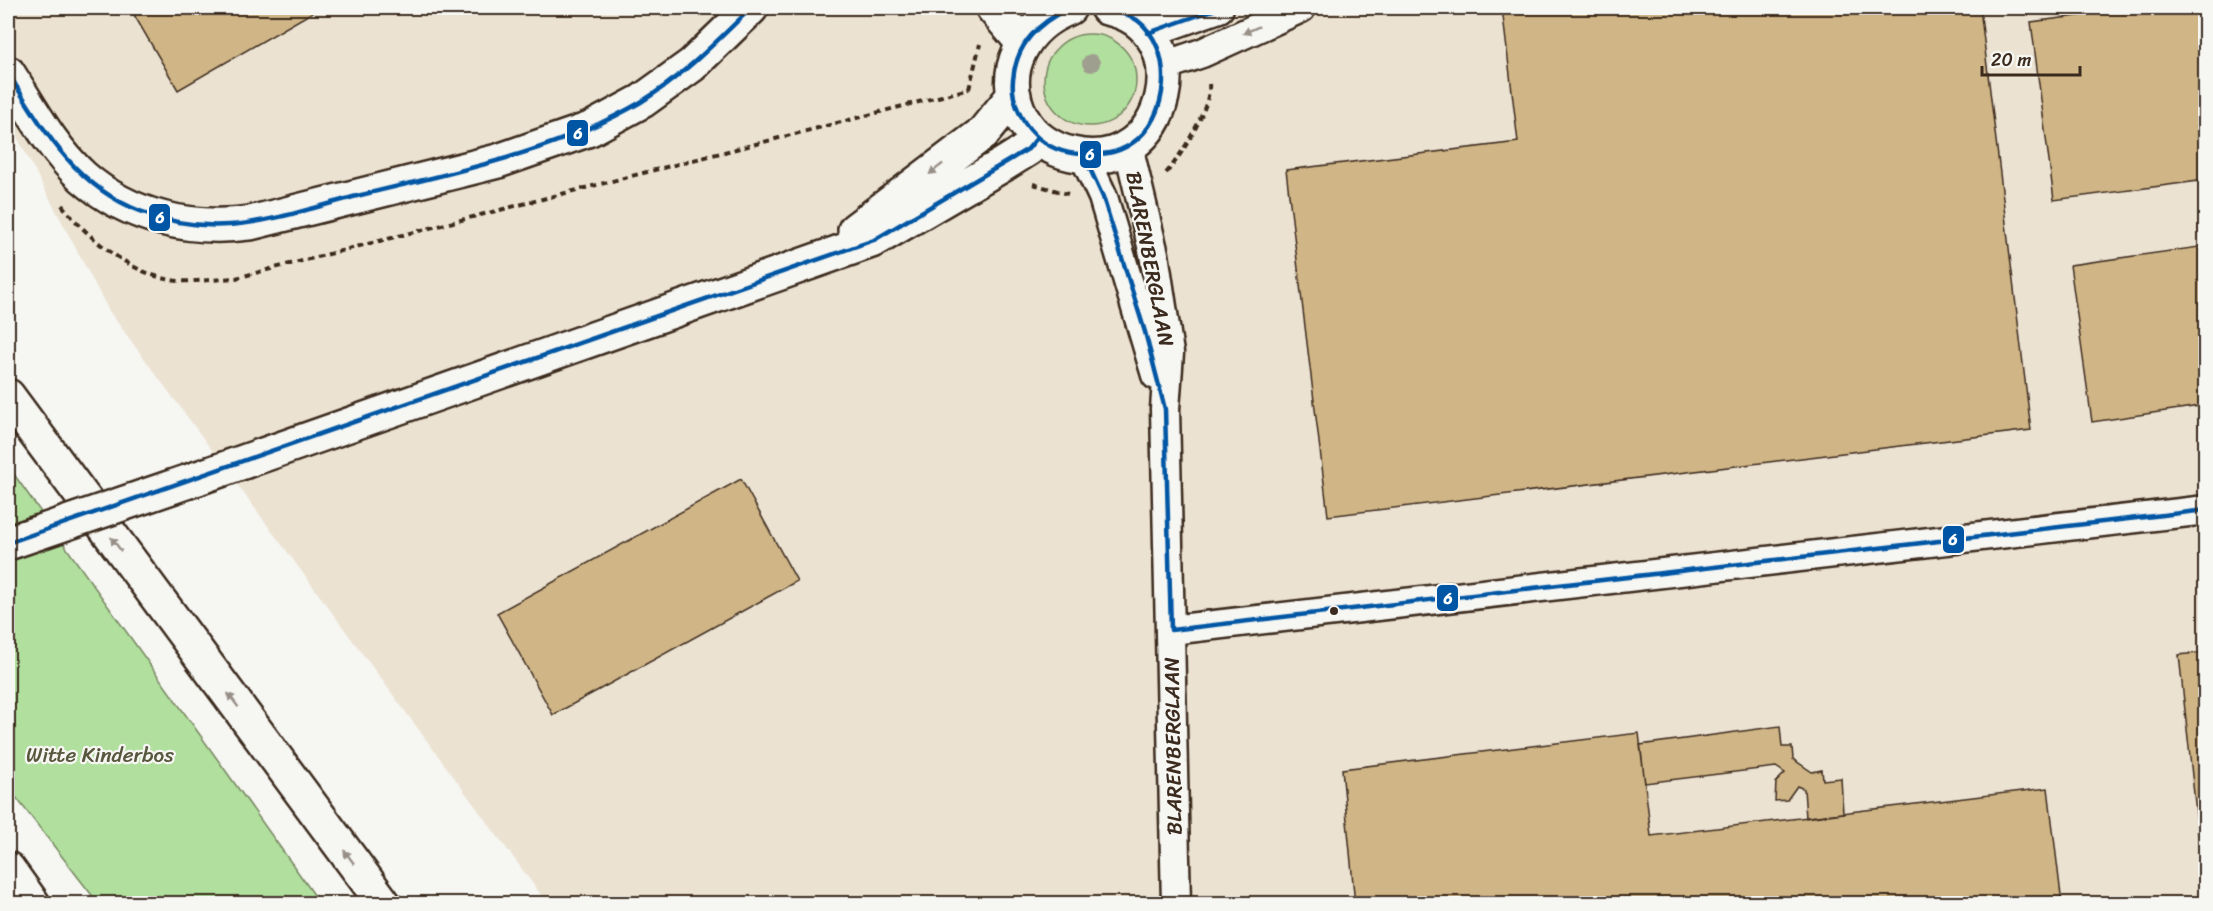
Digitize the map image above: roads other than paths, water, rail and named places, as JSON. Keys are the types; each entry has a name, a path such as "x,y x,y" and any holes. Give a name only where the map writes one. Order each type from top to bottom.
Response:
{"main road":[{"path":"8,73 51,139 82,176 116,200 157,217 199,226 221,227 250,223 498,161 590,129 642,101 692,65 751,8"},
{"path":"993,8 1023,43"},
{"path":"1056,10 1035,26 1023,43 1014,68 1014,95 1022,118 1037,138 1059,152 1085,158 1107,155 1128,146 1146,132 1159,112 1165,90 1164,66 1158,49 1148,33 1132,18 1107,8"},
{"path":"806,263 863,225 983,133 1014,95"},
{"path":"8,543 874,240 1004,164 1028,148 1037,138"},
{"path":"8,396 384,903"},
{"path":"8,869 33,903"}],"street":[{"path":"1148,33 1219,8"},
{"path":"1164,66 1202,53 1300,8"},
{"name":"BLARENBERGLAAN","path":"1128,146 1154,254 1169,353 1165,409 1176,903"},
{"name":"BLARENBERGLAAN","path":"1085,158 1104,197 1145,332 1165,409"},
{"path":"1171,630 2205,510"}],"park label":[{"name":"Witte Kinderbos","path":"100,755"}]}
